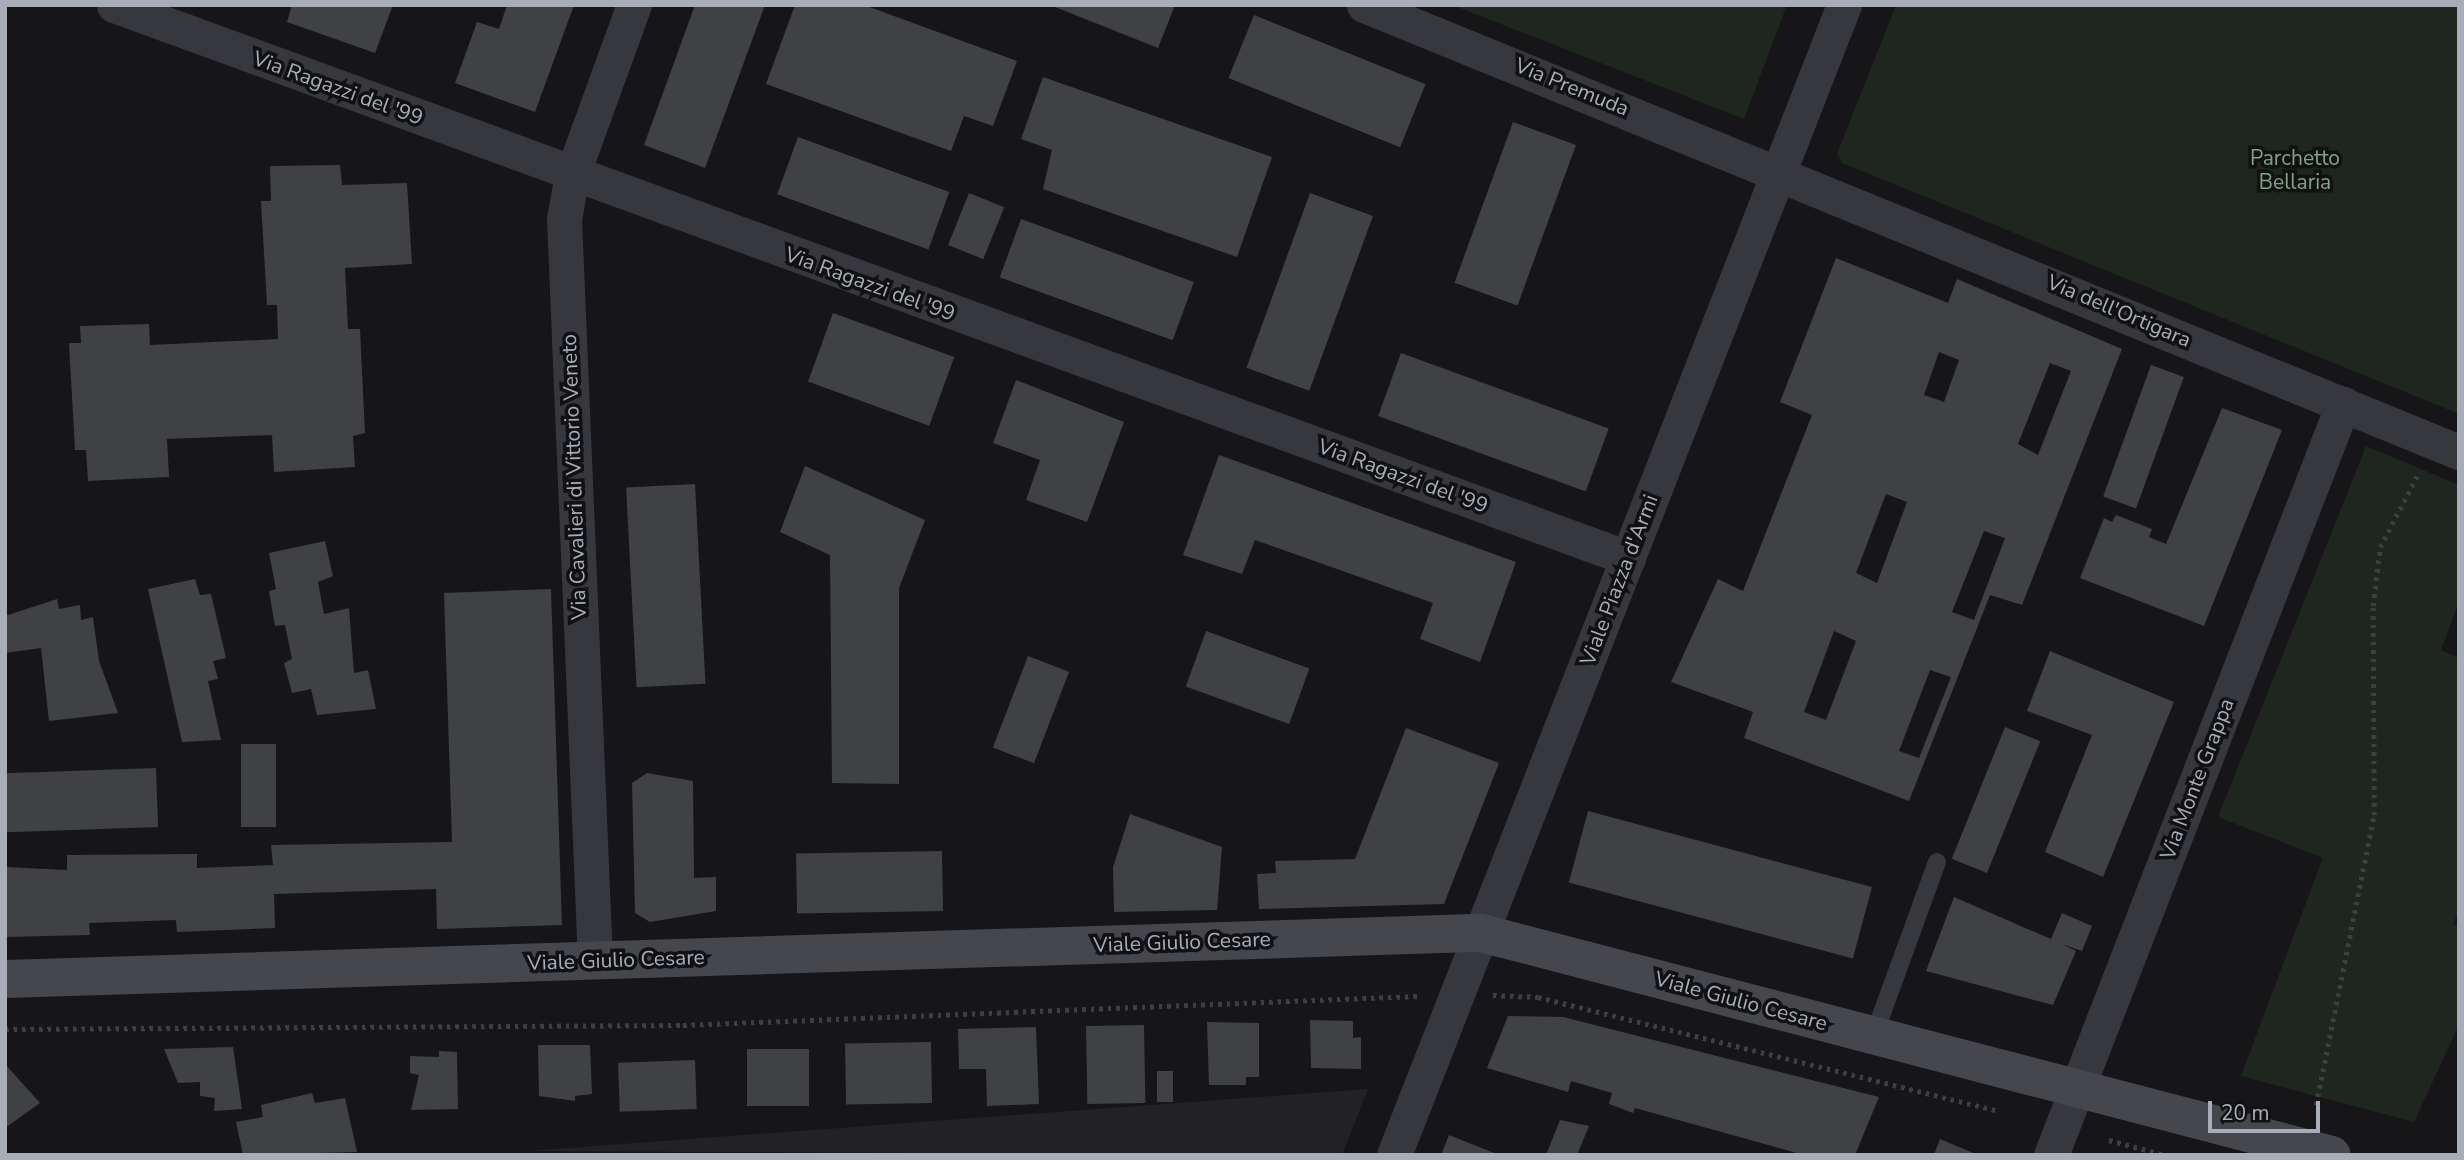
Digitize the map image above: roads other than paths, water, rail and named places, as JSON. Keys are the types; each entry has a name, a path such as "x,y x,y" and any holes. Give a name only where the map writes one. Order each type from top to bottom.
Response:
{"main road":[{"name":"Viale Giulio Cesare","path":"5,979 1481,933 2332,1155"}],"street":[{"name":"Via Ragazzi del '99","path":"114,5 572,175 1628,558"},
{"name":"Via Cavalieri di Vittorio Veneto","path":"595,961 564,219 572,175 634,5"},
{"name":"Via Premuda","path":"1364,5 1779,170"},
{"name":"Viale Piazza d'Armi","path":"1394,1155 1844,5"},
{"name":"Via dell'Ortigara","path":"1779,170 2459,452"},
{"name":"Via Monte Grappa","path":"2051,1155 2343,404"}],"lane":[{"path":"1874,1035 1937,862"}],"park label":[{"name":"Parchetto Bellaria","path":"2295,170"}]}
